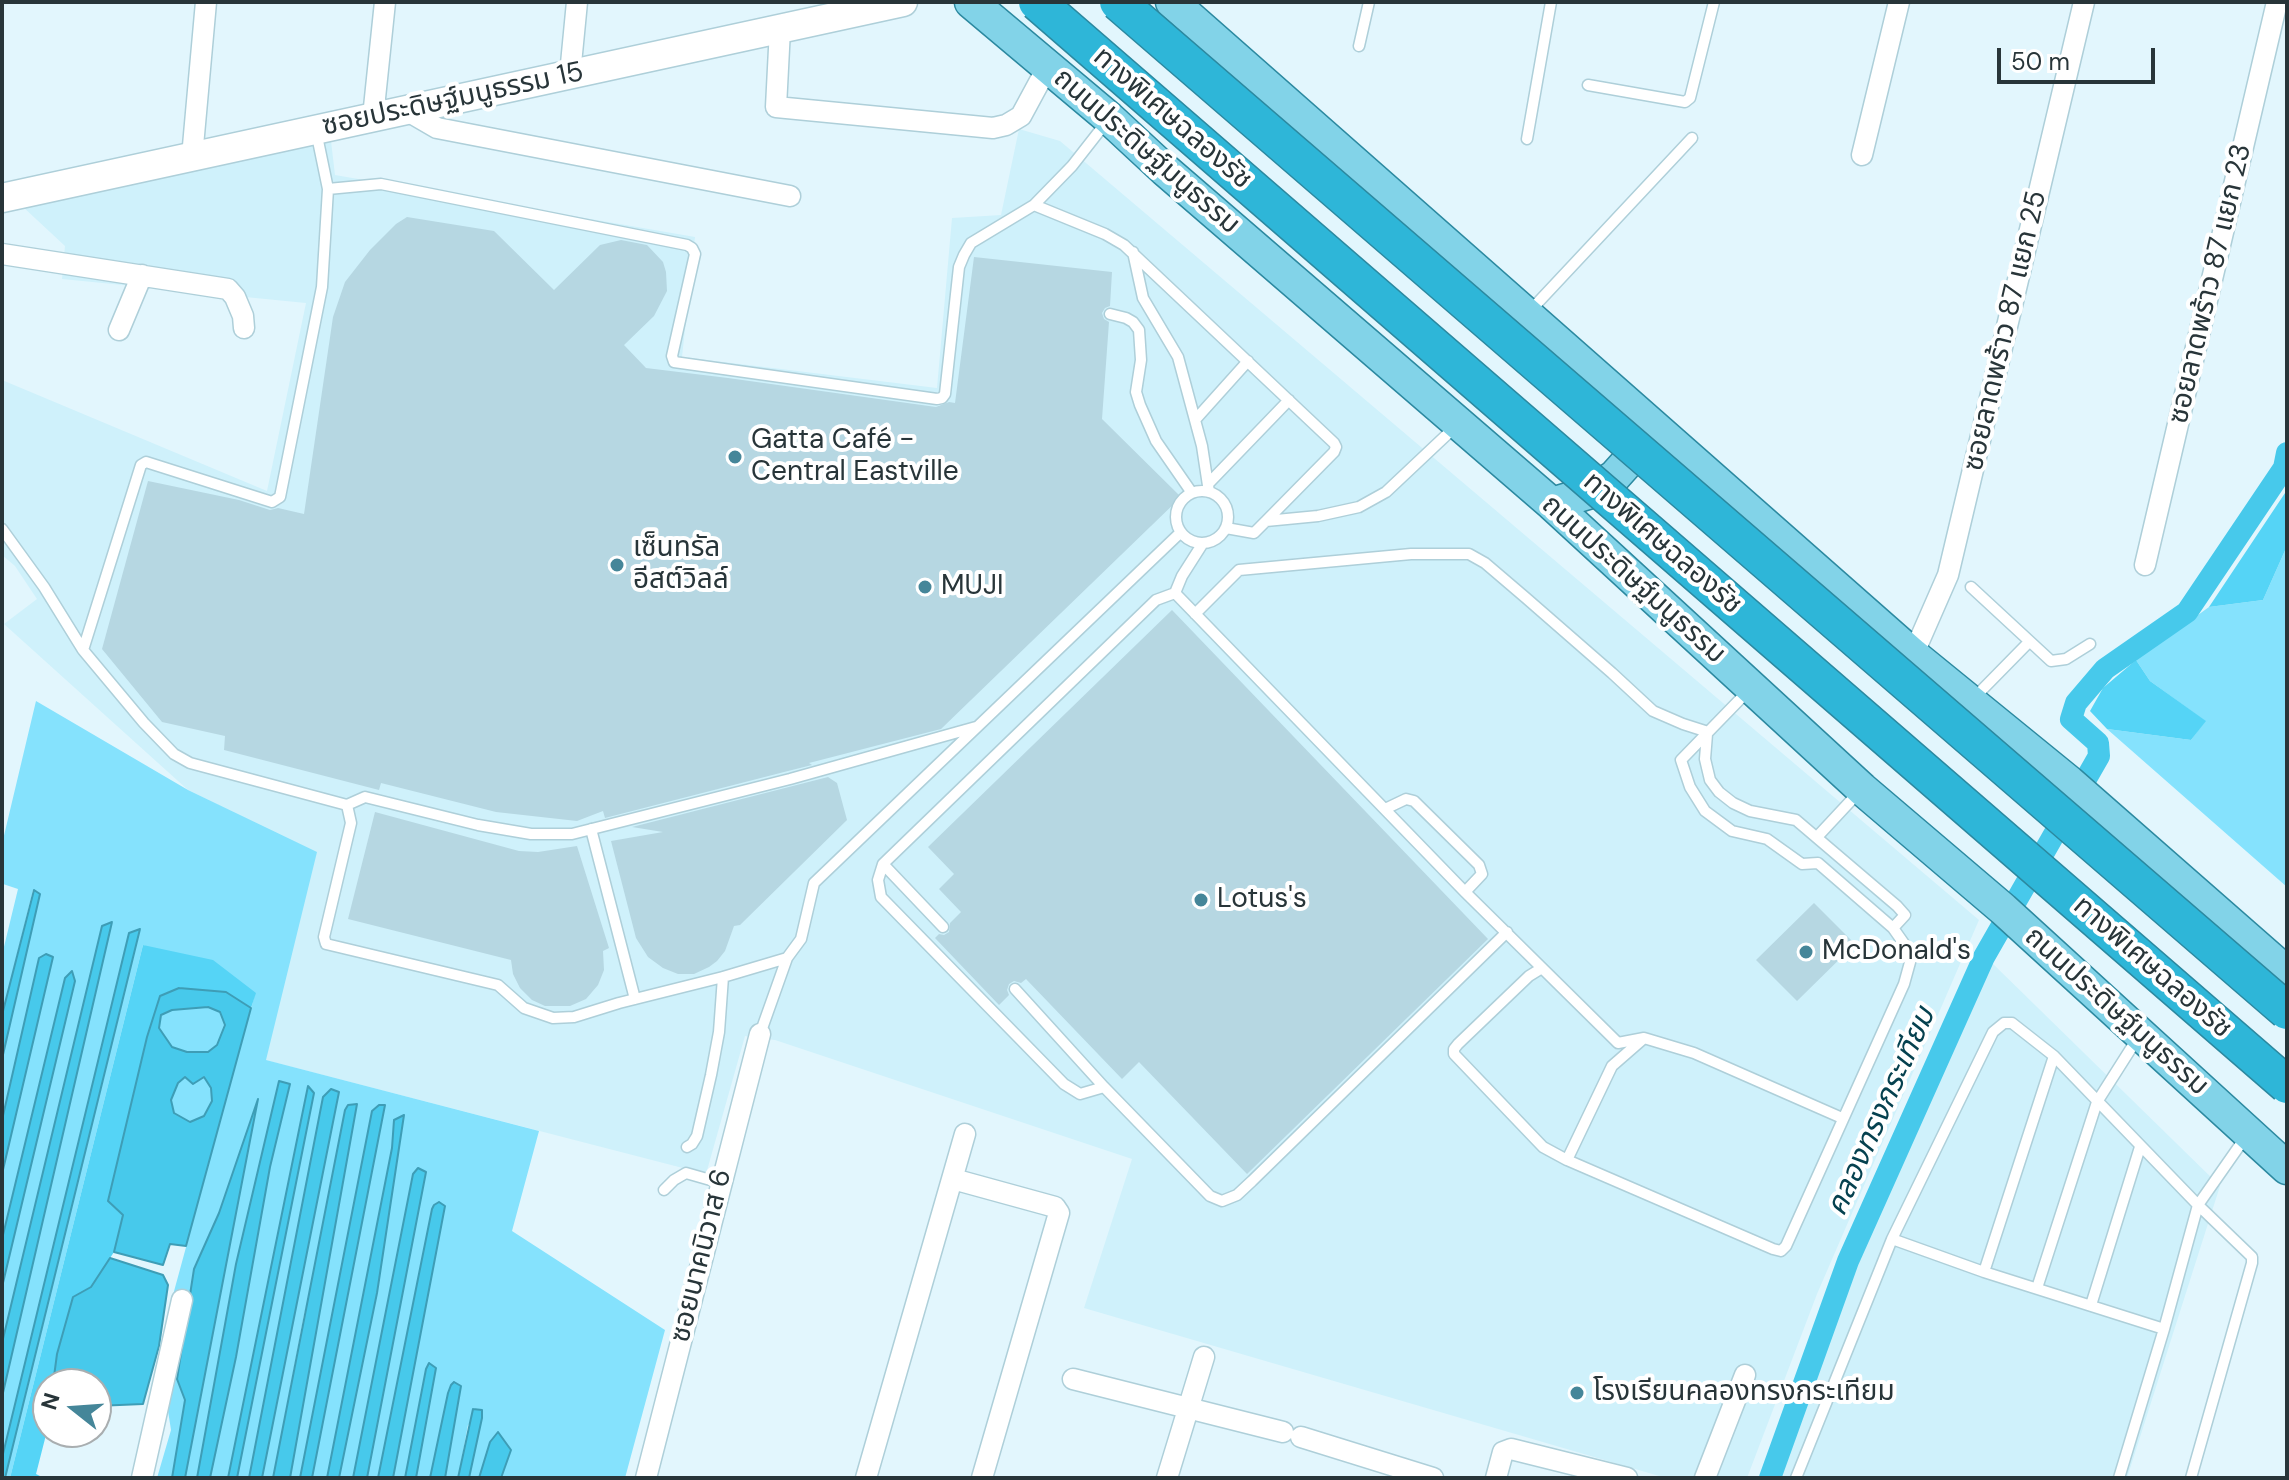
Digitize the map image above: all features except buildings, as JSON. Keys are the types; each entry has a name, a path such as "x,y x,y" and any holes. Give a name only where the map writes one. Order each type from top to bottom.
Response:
{"highway":[{"name":"ทางพิเศษฉลองรัช","path":"1037,2 2287,1085"},
{"name":"ทางพิเศษฉลองรัช","path":"1118,2 2287,1011"}],"main road":[{"name":"ถนนประดิษฐ์มนูธรรม","path":"971,2 1109,118 1165,170 1552,504 1862,789 2010,916 2287,1168"},
{"path":"1172,2 1913,655 2069,782 2287,973"},
{"path":"1552,504 1591,492 1615,476 1632,457 1639,435 1627,401"},
{"path":"1621,567 1618,520 1627,495 1643,475 1656,468 1694,461"}],"street":[{"path":"192,157 206,2"},
{"path":"373,117 385,2"},
{"path":"570,74 577,2"},
{"name":"ซอยประดิษฐ์มนูธรรม 15","path":"2,198 903,2"},
{"path":"1862,155 1899,2"},
{"name":"ซอยลาดพร้าว 87 แยก 25","path":"1913,655 1948,575 2084,2"},
{"name":"ซอยลาดพร้าว 87 แยก 23","path":"2145,565 2277,2"},
{"path":"780,29 776,107 993,128 1021,116 1048,66"},
{"path":"406,110 437,128 790,196"},
{"path":"2,254 228,289 243,316 244,328"},
{"path":"119,330 142,275"},
{"name":"ซอยนาคนิวาส 6","path":"646,1478 760,1034"},
{"path":"866,1478 965,1134"},
{"path":"953,1179 1055,1207 1059,1213 982,1478"},
{"path":"142,1478 182,1300"},
{"path":"1167,1478 1204,1357"},
{"path":"1705,1478 1745,1375"},
{"path":"1073,1379 1292,1435 1433,1478"},
{"path":"1496,1478 1506,1449 1627,1478"}],"lane":[{"path":"1359,46 1369,2"},
{"path":"1527,139 1551,2"},
{"path":"1588,85 1685,102 1690,98 1714,2"},
{"path":"328,189 381,184 687,245 695,254 672,356 674,362 937,399 945,394 959,267 971,243 1034,205 1072,166 1109,118"},
{"path":"83,650 141,465 146,462 272,502 280,497 322,287 328,189 316,129"},
{"path":"1528,314 1692,138"},
{"path":"1034,205 1105,234 1133,252 1333,441 1336,447 1334,452 1254,533 1226,528"},
{"path":"1133,252 1143,298 1178,357 1202,446 1208,488 1226,506 1226,528 1217,539 1203,543 1191,540 1178,526 1177,510 1185,497 1208,488 1289,400"},
{"path":"1110,314 1126,318 1139,330 1141,360 1136,392 1140,405 1156,441 1192,493"},
{"path":"1195,420 1248,361"},
{"path":"1266,521 1341,512 1372,501 1386,492 1458,425"},
{"path":"2,529 44,587 83,650 174,754 190,763 347,805 365,797 478,825 531,834 572,834 790,779 978,726"},
{"path":"760,1034 787,958 801,939 814,883 1181,532"},
{"path":"1104,1087 1080,1094 1064,1084 881,897 878,880 883,864 1156,600 1175,593 1203,543"},
{"path":"1195,614 1239,570 1411,554 1469,554 1516,589 1653,711 1708,732"},
{"path":"1971,587 2048,659 2066,659 2090,644"},
{"path":"1175,593 1465,892 1618,1043 1644,1038 1694,1053 1842,1118"},
{"path":"1970,702 2029,642"},
{"path":"1542,968 1529,976 1455,1046 1454,1052 1543,1147 1781,1251 1786,1246 1904,984 1912,955 1893,928 1818,863 1802,864 1767,839 1732,831 1705,811 1690,787 1681,760 1751,688"},
{"path":"1708,732 1705,759 1710,780 1719,792 1750,811 1796,820 1897,906 1905,915 1893,928"},
{"path":"1817,837 1862,789"},
{"path":"1385,809 1406,799 1414,801 1479,865 1482,874 1465,892"},
{"path":"347,805 351,823 324,937 326,944 498,985 524,1008 553,1018 574,1017 787,958"},
{"path":"591,829 635,999"},
{"path":"883,864 943,927"},
{"path":"1015,989 1104,1087 1210,1196 1222,1201 1237,1195 1507,932"},
{"path":"687,1147 697,1136 711,1075 719,1032 723,977"},
{"path":"1796,1478 1892,1239 1993,1032 1999,1025 2012,1023 2054,1056 2140,1147 2248,1252 2252,1263 2191,1478"},
{"path":"2037,1288 2097,1102 2140,1035"},
{"path":"1567,1160 1612,1066 1644,1038"},
{"path":"1984,1272 2054,1056"},
{"path":"2119,1478 2198,1205 2248,1133"},
{"path":"2091,1305 2140,1147"},
{"path":"664,1190 686,1173 721,1183"},
{"path":"1892,1239 1984,1272 2164,1329"}],"shaded area":[{"path":"1019,129 1060,141 1979,920 1817,1294 1747,1478 1666,1478 1084,1308 1132,1159 775,1040 745,1036 706,1174 265,1060 316,853 188,790 4,624 37,599 15,566 2,555 2,380 267,491 306,303 62,279 65,246 22,206 331,141 335,175 695,237 682,357 937,388 952,218 1001,215"},
{"path":"2287,490 2287,546 2263,600 2209,607"},
{"path":"2287,546 2287,887 2107,729 2191,740 2205,721 2150,681 2136,660 2209,607 2263,600"},
{"path":"2136,660 2150,681 2206,721 2191,740 2107,729 2090,711 2103,688"},
{"path":"36,701 188,790 317,852 266,1060 539,1131 512,1231 665,1330 625,1478 501,1478 511,1450 490,1442 479,1478 469,1478 482,1418 468,1425 458,1478 445,1478 461,1387 448,1393 430,1478 416,1478 436,1368 426,1369 405,1478 393,1478 445,1206 439,1203 432,1209 378,1478 367,1478 393,1337 413,1174 353,1478 339,1478 377,1292 404,1115 394,1121 392,1148 327,1478 312,1478 385,1105 379,1105 372,1111 300,1478 290,1478 357,1105 304,1315 273,1478 262,1478 338,1092 331,1089 323,1097 249,1478 237,1478 313,1094 308,1087 228,1478 210,1478 236,1357 270,1167 290,1084 280,1081 236,1264 197,1478 185,1478 256,1107 219,1213 194,1269 177,1379 185,1400 172,1478 157,1478 171,1430 163,1379 167,1317 255,994 143,945 37,1368 32,1368 32,1390 10,1478 5,1478 139,929 129,933 2,1458 2,1397 112,923 102,926 2,1343 2,1287 75,981 65,978 2,1239 2,1174 53,958 46,954 39,958 2,1120 2,1059 40,895 33,890 2,1015 2,955 18,889 3,884 2,887 2,844"},
{"path":"34,890 40,894 2,1059 2,1015"},
{"path":"112,922 2,1397 2,1343 102,926"},
{"path":"140,929 5,1478 2,1478 2,1458 129,933"},
{"path":"143,945 213,960 256,993 251,1008 226,992 179,988 160,996 124,1214 114,1252 91,1287 57,1368 37,1368"},
{"path":"46,954 53,957 2,1174 2,1120 39,958"},
{"path":"1990,961 2220,1186 2127,1478 1777,1478 1860,1260"},
{"path":"72,971 75,981 2,1287 2,1239 65,978"},
{"path":"179,988 226,992 251,1008 186,1246 170,1244 163,1265 114,1252 123,1215 108,1201 147,1037 160,996","holes":["208,1007 220,1012 225,1025 217,1045 208,1052 187,1052 172,1047 159,1028 161,1015 172,1010","185,1077 193,1084 204,1077 211,1088 212,1101 204,1116 190,1122 174,1113 171,1100 178,1083"]},
{"path":"208,1007 220,1012 225,1025 218,1045 208,1052 187,1052 172,1047 159,1028 161,1015 172,1010"},
{"path":"204,1076 211,1088 212,1101 204,1116 190,1122 174,1113 171,1100 178,1083 185,1077"},
{"path":"279,1081 290,1084 270,1167 236,1357 210,1478 197,1478 236,1264"},
{"path":"308,1086 314,1093 237,1478 228,1478"},
{"path":"331,1089 339,1092 262,1478 249,1478 323,1097"},
{"path":"258,1099 185,1478 172,1478 185,1400 177,1379 194,1269 219,1213"},
{"path":"357,1104 290,1478 273,1478 345,1110 348,1105"},
{"path":"379,1105 385,1105 312,1478 300,1478 372,1111"},
{"path":"404,1115 377,1293 339,1478 327,1478 392,1148 394,1120"},
{"path":"418,1168 426,1172 367,1478 353,1478 413,1174"},
{"path":"439,1202 445,1206 393,1478 378,1478 432,1209"},
{"path":"110,1258 163,1275 168,1285 159,1346 143,1404 112,1405 112,1368 55,1368 73,1297 91,1287"},
{"path":"429,1363 436,1368 416,1478 405,1478 426,1369"},
{"path":"454,1382 461,1386 445,1478 430,1478 448,1393"},
{"path":"32,1390 32,1448 43,1448 36,1474 44,1478 10,1478"},
{"path":"473,1409 482,1410 482,1418 469,1478 458,1478"},
{"path":"498,1432 511,1450 501,1478 479,1478 490,1442"}],"waterway":[{"name":"คลองทรงกระเทียม","path":"1770,1478 1848,1261 1984,957 2099,756 2098,743 2071,719 2076,703 2105,669 2187,612 2284,468 2287,453"}],"place":[{"name":"Gatta Café - Central Eastville","path":"735,457"},
{"name":"เซ็นทรัล อีสต์วิลล์","path":"617,565"},
{"name":"MUJI","path":"925,587"},
{"name":"Lotus's","path":"1201,900"},
{"name":"McDonald's","path":"1806,952"},
{"name":"โรงเรียนคลองทรงกระเทียม","path":"1577,1393"}]}
